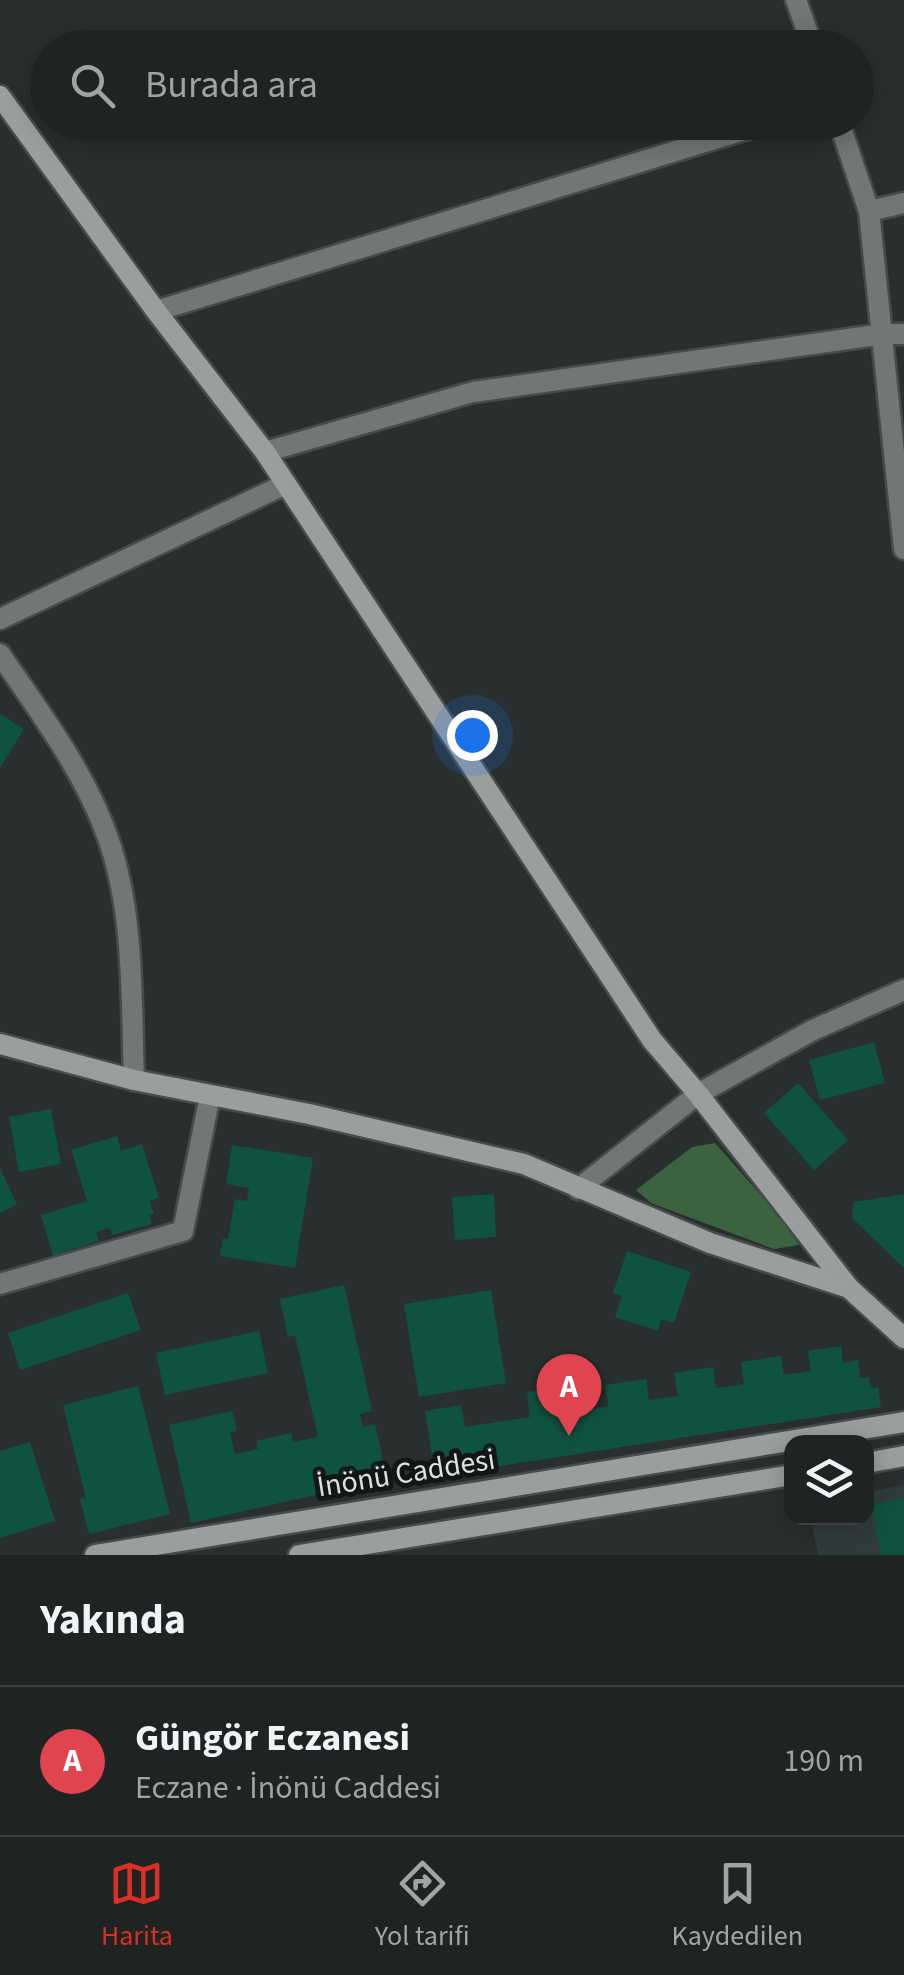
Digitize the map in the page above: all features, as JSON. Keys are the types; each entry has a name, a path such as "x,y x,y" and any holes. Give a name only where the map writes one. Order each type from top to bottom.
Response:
{"street":[{"path":"796,0 807,30"},
{"path":"0,96 30,137"},
{"path":"32,140 265,452 652,1040 849,1288 904,1338"},
{"path":"156,311 712,140"},
{"path":"844,140 869,211 894,334 904,549"},
{"path":"869,211 904,203"},
{"path":"265,452 473,392 894,334"},
{"path":"0,618 286,484"},
{"path":"0,654 67,752 108,837 119,876 129,944 134,1080"},
{"path":"578,1189 698,1094 813,1030 904,990"},
{"path":"0,1044 134,1080 309,1114 524,1164 710,1242 849,1288"},
{"path":"0,1284 183,1231 210,1095"},
{"name":"İnönü Caddesi","path":"95,1555 904,1422"},
{"path":"874,1461 904,1456"},
{"path":"299,1555 784,1476"}],"shaded area":[{"path":"904,1485 904,1555 818,1555 812,1525 874,1525 874,1491"}],"green space":[{"path":"715,1143 780,1217 799,1245 774,1249 651,1203 636,1190 692,1147"}],"building":[{"path":"0,714 24,729 0,768"},
{"path":"874,1042 885,1083 820,1100 809,1060"},
{"path":"798,1083 848,1140 814,1170 764,1113"},
{"path":"51,1109 61,1164 19,1172 9,1117"},
{"path":"117,1136 121,1151 142,1144 159,1198 150,1201 152,1224 112,1235 110,1228 96,1232 99,1241 53,1256 41,1215 87,1201 71,1150"},
{"path":"232,1145 313,1158 295,1268 220,1256 223,1238 228,1239 235,1199 247,1201 249,1188 226,1184"},
{"path":"0,1168 17,1204 0,1213"},
{"path":"494,1194 496,1237 455,1240 452,1197"},
{"path":"904,1194 904,1268 852,1218 854,1202"},
{"path":"627,1251 691,1272 674,1323 661,1319 658,1331 615,1317 622,1296 613,1293"},
{"path":"344,1285 372,1411 360,1414 363,1427 375,1424 387,1479 191,1523 169,1425 232,1411 237,1431 230,1432 235,1454 258,1449 256,1441 291,1433 293,1442 318,1437 295,1335 288,1337 280,1299"},
{"path":"491,1290 506,1383 419,1397 404,1304"},
{"path":"128,1293 141,1330 20,1370 8,1333"},
{"path":"259,1331 268,1373 165,1395 156,1353"},
{"path":"841,1346 843,1363 858,1360 860,1378 869,1377 871,1388 878,1387 881,1407 435,1476 425,1411 461,1405 465,1427 530,1417 527,1392 582,1384 586,1410 608,1406 605,1385 646,1379 649,1400 678,1396 674,1373 713,1367 716,1388 744,1384 741,1362 781,1356 784,1375 811,1371 808,1351"},
{"path":"138,1386 170,1514 89,1534 80,1499 86,1498 63,1405"},
{"path":"30,1442 55,1521 0,1538 0,1451"},
{"path":"904,1498 904,1555 881,1555 874,1504"}],"place":[{"name":"Güngör Eczanesi","path":"569,1436"}]}
